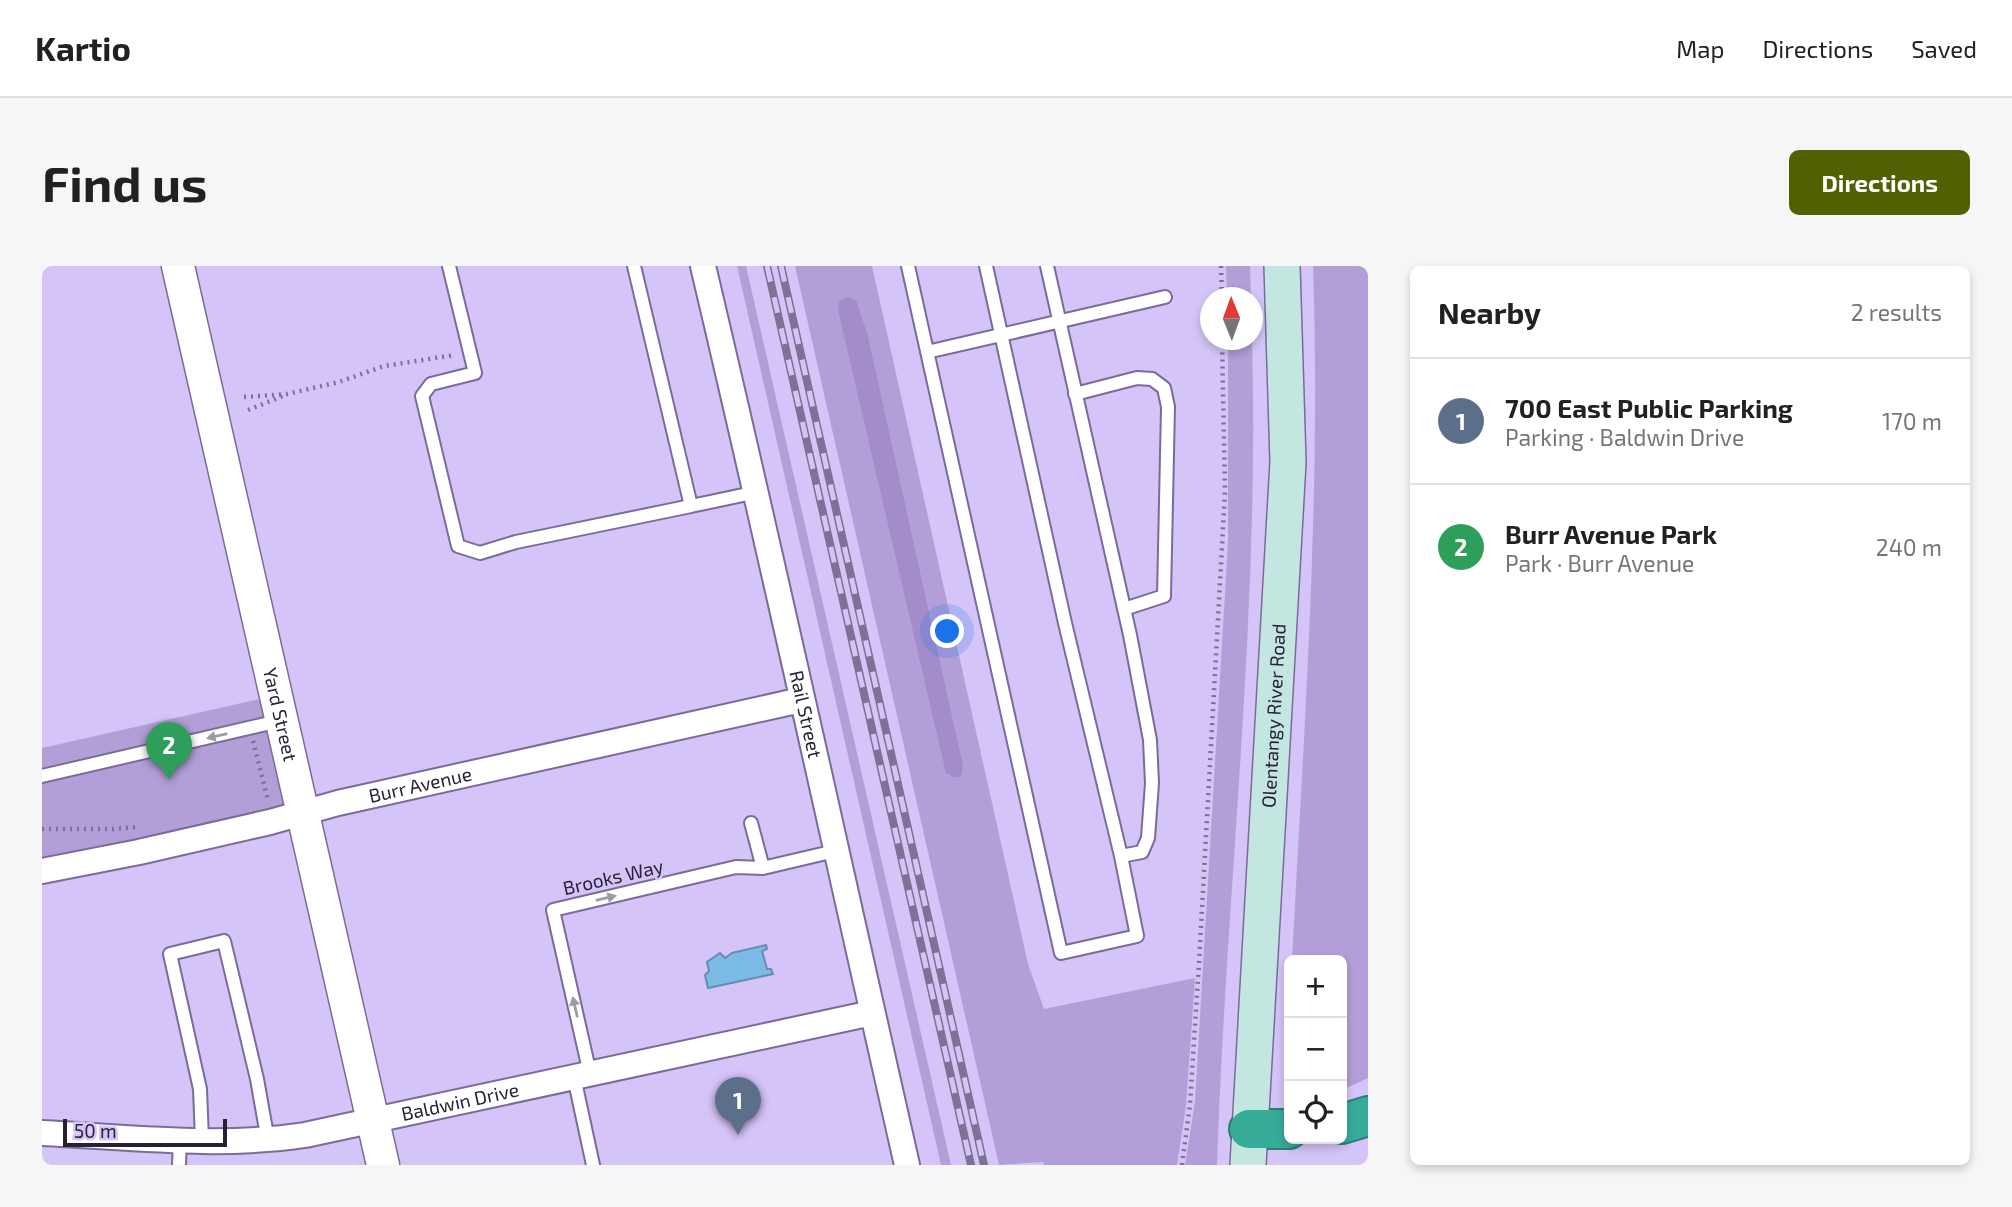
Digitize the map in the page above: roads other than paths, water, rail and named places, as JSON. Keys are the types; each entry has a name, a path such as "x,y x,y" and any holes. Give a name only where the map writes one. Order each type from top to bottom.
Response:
{"highway":[{"path":"1347,1122 1368,1116"},
{"path":"1249,1147 1284,1131"}],"main road":[{"name":"Olentangy River Road","path":"1249,1147 1288,462 1282,266"}],"street":[{"name":"Yard Street","path":"178,266 383,1165"},
{"name":"Rail Street","path":"703,266 757,492 907,1165"},
{"name":"Burr Avenue","path":"42,871 139,852 265,808 303,812 802,700"},
{"name":"Baldwin Drive","path":"42,1133 268,1141 872,1013"}],"lane":[{"path":"449,266 475,373 431,384 422,396 458,545 480,553 516,542 757,492"},
{"path":"634,266 691,506"},
{"path":"908,266 1061,953 1137,936 986,266"},
{"path":"1046,266 1124,609 1148,729 1152,783 1148,838 1142,852 1121,856"},
{"path":"927,352 1165,297"},
{"path":"1074,394 1137,378 1152,379 1164,388 1168,407 1164,596 1124,609"},
{"path":"42,776 283,720"},
{"path":"751,822 763,868 835,851"},
{"name":"Brooks Way","path":"582,1075 553,911 736,867 763,868"},
{"path":"179,1165 191,1140 200,1089 170,954 225,942 268,1141"},
{"path":"582,1075 593,1165"}],"water":[{"path":"766,945 767,949 762,951 767,969 771,969 773,974 708,988 705,975 709,971 707,962 720,953 725,958 732,953"}],"railway":[{"path":"767,266 971,1165"},
{"path":"781,266 984,1165"}],"place":[{"name":"Burr Avenue Park","path":"169,780"},
{"name":"700 East Public Parking","path":"738,1135"}]}
